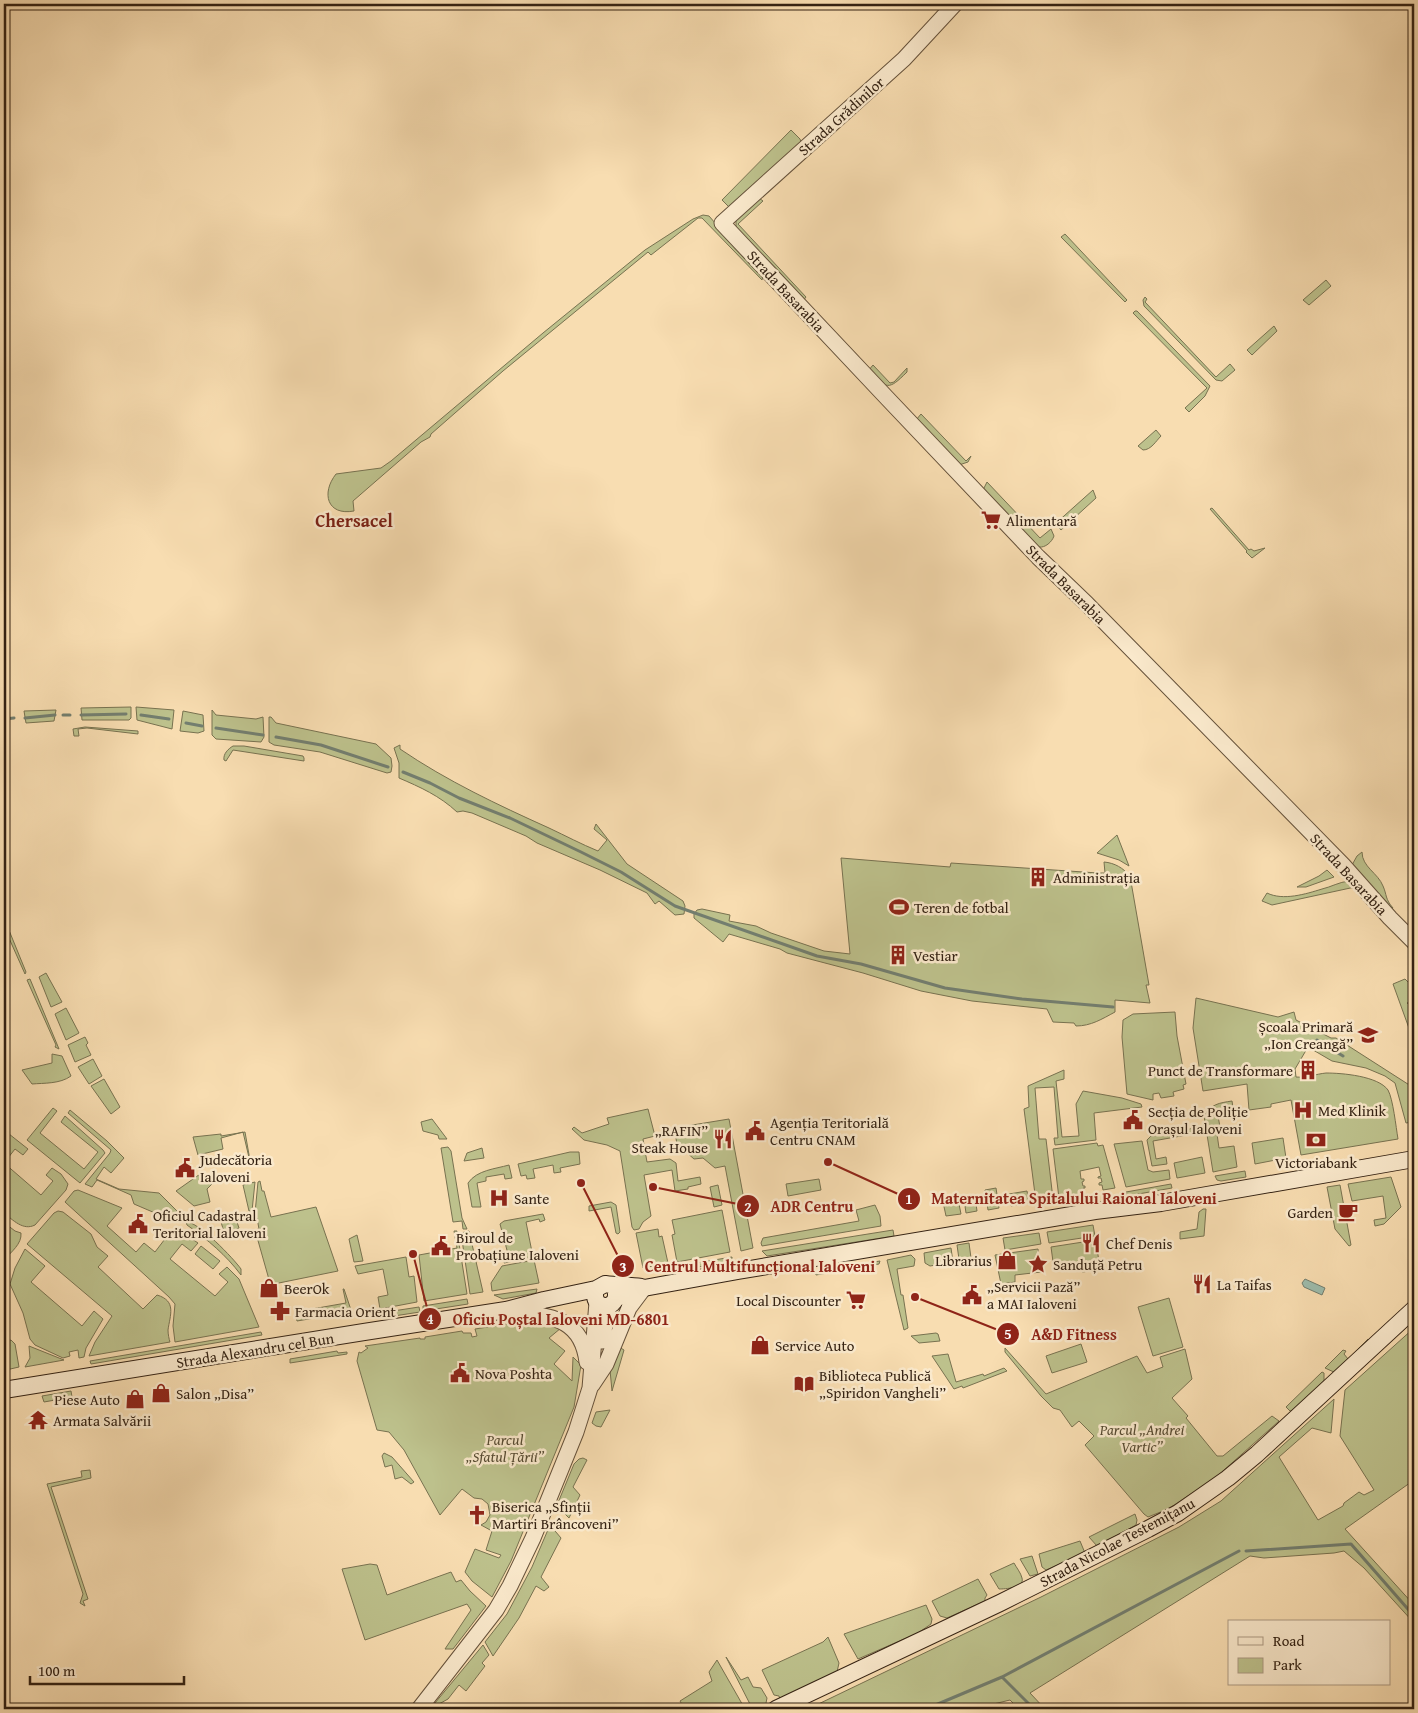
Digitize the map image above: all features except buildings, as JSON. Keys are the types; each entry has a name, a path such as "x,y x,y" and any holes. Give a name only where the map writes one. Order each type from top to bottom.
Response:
{"main road":[{"name":"Strada Alexandru cel Bun","path":"4,1390 506,1310 544,1300 604,1297 627,1285 644,1288 884,1246 1095,1211 1161,1203 1414,1159"},
{"name":"Strada Nicolae Testemițanu","path":"776,1709 1000,1603 1178,1513 1228,1478 1257,1454 1414,1309"}],"street":[{"name":"Strada Grădinilor","path":"722,223 904,59 956,4"},
{"name":"Strada Basarabia","path":"722,223 1038,556 1343,865 1414,942"},
{"path":"593,1384 606,1364 629,1308 644,1288"},
{"path":"419,1709 496,1610 533,1538 576,1432 593,1384 604,1297"},
{"path":"506,1310 552,1317 570,1327 577,1334 586,1352 593,1384"}],"green space":[{"path":"791,130 801,142 729,207 722,200"},
{"path":"759,198 763,201 738,224 806,297 803,301 736,227 736,219"},
{"path":"703,215 709,216 716,224 715,226 763,276 762,280 702,218 698,218 651,255 648,252 503,371 431,434 430,437 421,442 353,501 354,511 345,512 332,506 328,495 331,481 336,474 381,468 391,461 645,250 693,219"},
{"path":"1065,234 1127,300 1125,302 1061,237"},
{"path":"1326,280 1331,286 1309,305 1303,300"},
{"path":"1145,297 1147,299 1145,302 1216,377 1230,364 1235,370 1222,381 1216,380 1144,306 1143,300"},
{"path":"1135,311 1210,386 1205,396 1189,412 1185,408 1207,388 1133,313"},
{"path":"1274,326 1277,331 1252,355 1247,350"},
{"path":"873,365 890,383 894,382 907,368 907,372 896,382 888,385 879,381 868,371"},
{"path":"921,414 966,461 971,456 968,462 959,465 916,420"},
{"path":"1156,430 1161,436 1151,447 1143,450 1138,446"},
{"path":"987,482 1040,538 1051,529 1054,536 1046,546 1039,547 983,490"},
{"path":"1093,490 1096,498 1061,530 1055,524"},
{"path":"1212,508 1249,550 1254,551 1265,548 1252,558 1210,509"},
{"path":"131,707 131,718 129,720 82,720 81,708"},
{"path":"136,707 174,710 172,729 137,720"},
{"path":"56,710 54,721 26,723 24,711"},
{"path":"212,710 216,715 256,719 263,717 264,737 261,742 216,739 212,735"},
{"path":"183,711 203,715 204,731 198,733 180,731"},
{"path":"269,717 276,723 376,744 391,758 391,772 387,773 320,752 274,745 269,742"},
{"path":"85,727 138,731 138,734 87,728 78,729 79,736 74,736 73,729"},
{"path":"400,745 400,749 454,782 598,851 607,840 594,829 596,824 627,864 683,901 685,906 684,914 675,915 659,901 655,904 647,893 537,843 526,836 472,813 457,812 422,788 399,778 399,763 394,748"},
{"path":"233,746 244,746 303,756 304,761 233,750 226,761 224,760 226,752"},
{"path":"1117,835 1129,866 1119,860 1097,853"},
{"path":"1362,852 1367,866 1381,881 1387,899 1393,908 1388,909 1352,865 1357,856"},
{"path":"841,858 950,867 951,863 1098,873 1105,873 1104,862 1122,868 1130,876 1149,985 1146,985 1150,1003 1115,1000 1115,1012 1101,1020 1081,1026 1076,1026 1074,1023 1053,1022 1047,1009 972,1001 921,991 787,953 780,949 729,934 723,942 694,918 697,910 702,909 730,915 729,921 756,926 824,951 850,954"},
{"path":"1327,870 1334,877 1306,887 1297,887 1319,876"},
{"path":"1349,881 1355,887 1272,905 1262,901 1267,893 1287,897 1294,896"},
{"path":"4,918 26,972 25,974 4,927"},
{"path":"46,973 62,1002 51,1007 39,977"},
{"path":"30,979 59,1049 55,1047 56,1045 27,980"},
{"path":"1405,979 1414,988 1414,998 1407,1003 1414,1010 1414,1042 1393,984"},
{"path":"1196,998 1278,1017 1294,1012 1296,1020 1331,1038 1336,1038 1414,1088 1414,1130 1412,1122 1406,1123 1395,1083 1385,1076 1366,1068 1332,1061 1308,1047 1295,1069 1296,1077 1326,1073 1341,1074 1368,1078 1383,1085 1388,1090 1391,1100 1398,1139 1301,1155 1291,1100 1271,1104 1271,1107 1249,1110 1247,1084 1203,1091 1193,1028"},
{"path":"66,1008 79,1033 66,1040 55,1014"},
{"path":"1175,1012 1177,1036 1186,1084 1183,1085 1184,1089 1173,1092 1174,1096 1161,1098 1159,1093 1153,1094 1153,1100 1127,1094 1122,1037 1123,1020 1133,1014"},
{"path":"85,1037 88,1043 86,1045 91,1055 75,1062 68,1045"},
{"path":"52,1054 62,1056 71,1076 57,1082 32,1084 22,1070 52,1063"},
{"path":"93,1059 102,1076 89,1084 78,1067"},
{"path":"1064,1070 1064,1079 1056,1081 1062,1137 1079,1136 1076,1104 1083,1091 1122,1098 1141,1104 1142,1107 1094,1113 1096,1140 1055,1145 1054,1138 1058,1138 1054,1087 1035,1088 1039,1139 1046,1139 1053,1199 1036,1202 1024,1109 1029,1107 1028,1086"},
{"path":"104,1079 120,1107 111,1114 91,1086"},
{"path":"1232,1101 1234,1114 1218,1116 1220,1127 1216,1127 1219,1148 1234,1146 1237,1167 1213,1172 1204,1116 1216,1105"},
{"path":"53,1108 57,1111 40,1133 84,1169 98,1152 61,1122 65,1116 105,1153 80,1183 27,1140"},
{"path":"648,1109 655,1136 643,1139 647,1162 670,1159 676,1163 678,1181 700,1177 701,1184 675,1191 672,1170 644,1175 651,1216 643,1222 639,1229 634,1230 620,1151 607,1145 584,1140 572,1129 574,1127 582,1133 609,1124 607,1118"},
{"path":"70,1110 124,1158 111,1173 104,1167 96,1179 119,1189 159,1193 179,1213 162,1216 134,1204 131,1195 97,1180 92,1187 85,1184 111,1150 68,1113"},
{"path":"432,1119 447,1139 439,1139 438,1135 423,1131 421,1122"},
{"path":"729,1119 753,1248 741,1251 725,1166 715,1168 703,1158 694,1159 677,1144 674,1128"},
{"path":"1193,1128 1198,1133 1153,1141 1156,1159 1166,1157 1167,1164 1152,1166 1147,1140 1151,1136 1173,1134"},
{"path":"4,1130 28,1149 23,1155 15,1149 4,1163"},
{"path":"243,1132 245,1132 251,1166"},
{"path":"240,1133 221,1138 223,1149 198,1155 193,1137"},
{"path":"1283,1138 1286,1158 1255,1164 1252,1143"},
{"path":"1142,1141 1148,1170 1153,1172 1169,1170 1170,1179 1126,1187 1114,1144"},
{"path":"1097,1143 1098,1146 1103,1145 1115,1188 1103,1190 1102,1185 1099,1185 1102,1182 1101,1178 1098,1178 1101,1176 1099,1167 1080,1171 1081,1179 1084,1179 1082,1182 1083,1186 1085,1186 1083,1188 1084,1194 1059,1198 1053,1149"},
{"path":"448,1147 451,1151 462,1218 467,1229 463,1229 462,1221 453,1222 441,1148"},
{"path":"482,1148 484,1158 464,1161 467,1153"},
{"path":"570,1152 579,1152 580,1164 560,1168 561,1172 554,1173 553,1165 533,1169 535,1178 527,1179 526,1175 521,1176 518,1164"},
{"path":"1202,1157 1205,1173 1177,1178 1174,1163"},
{"path":"4,1163 41,1195 53,1181 46,1175 52,1168 61,1174 68,1184 66,1190 35,1225 22,1226 4,1213"},
{"path":"509,1165 512,1178 505,1179 504,1174 486,1177 486,1181 477,1183 481,1207 472,1207 468,1183 476,1175"},
{"path":"1245,1171 1246,1177 1221,1181 1217,1180 1215,1176"},
{"path":"203,1172 206,1179 217,1179 207,1189 210,1202 194,1206 176,1191"},
{"path":"1391,1177 1401,1207 1384,1224 1375,1226 1374,1220 1386,1218 1383,1196 1352,1201 1348,1184"},
{"path":"819,1179 821,1190 788,1196 786,1184"},
{"path":"260,1181 271,1217 316,1207 338,1271 264,1286 270,1283 255,1230 259,1229 257,1218 237,1222 239,1228 227,1234 224,1232 221,1222 255,1213 258,1182"},
{"path":"255,1182 252,1211 249,1211 243,1185"},
{"path":"1171,1184 1172,1188 1127,1196 1126,1192"},
{"path":"718,1185 722,1205 714,1207 710,1187"},
{"path":"1340,1185 1351,1245 1349,1246 1335,1229 1327,1187"},
{"path":"996,1188 999,1208 988,1210 985,1190"},
{"path":"78,1190 122,1208 107,1226 136,1252 144,1243 155,1252 171,1231 186,1235 198,1243 191,1251 182,1244 170,1259 215,1296 228,1282 219,1274 227,1267 239,1279 259,1327 175,1342 173,1326 175,1304 65,1202 74,1191"},
{"path":"1027,1191 1029,1203 1011,1206 1009,1194"},
{"path":"975,1197 977,1211 966,1213 964,1199"},
{"path":"958,1199 961,1214 946,1216 943,1202"},
{"path":"611,1202 616,1205 620,1232 618,1234 616,1233 611,1207 589,1211 589,1206"},
{"path":"875,1205 880,1216 881,1226 762,1246 763,1238 859,1221 856,1210"},
{"path":"1206,1209 1204,1236 1180,1239 1180,1232 1197,1229 1199,1212"},
{"path":"722,1210 730,1252 677,1262 672,1235 675,1234 672,1220"},
{"path":"58,1211 63,1212 91,1234 97,1247 108,1256 98,1267 143,1309 157,1295 167,1301 171,1309 168,1330 170,1342 89,1356 95,1342 112,1316 27,1244 54,1213"},
{"path":"543,1214 545,1220 540,1222 539,1219 526,1222 533,1257 504,1263 508,1254 500,1224 504,1221"},
{"path":"186,1222 192,1223 215,1241 241,1269 241,1275 223,1254 187,1225"},
{"path":"6,1224 21,1233 21,1237 16,1248 4,1260 4,1243 8,1237 4,1233 4,1226"},
{"path":"1093,1225 1095,1236 1049,1243 1047,1232"},
{"path":"658,1229 659,1237 662,1236 668,1263 643,1268 636,1233"},
{"path":"893,1230 894,1236 767,1256 762,1251"},
{"path":"454,1231 457,1231 467,1294 424,1301 419,1255 457,1248"},
{"path":"469,1231 483,1292 470,1294 461,1233"},
{"path":"1039,1233 1041,1244 1005,1250 1003,1238"},
{"path":"357,1235 363,1261 354,1262 349,1239"},
{"path":"1096,1240 1100,1270 1082,1272 1080,1265 1054,1269 1051,1247"},
{"path":"969,1243 971,1258 959,1259 957,1245"},
{"path":"201,1246 220,1261 213,1269 195,1254"},
{"path":"951,1248 953,1262 930,1266 925,1263 924,1253"},
{"path":"25,1249 45,1266 31,1282 82,1326 94,1311 103,1319 86,1348 84,1357 79,1358 78,1350 69,1352 70,1356 63,1358 35,1345 30,1339 23,1313 10,1284 15,1268"},
{"path":"1038,1249 1041,1272 1015,1275 1015,1282 1001,1284 995,1255"},
{"path":"911,1255 915,1259 914,1266 897,1269 908,1328 904,1330 887,1260"},
{"path":"406,1257 409,1277 414,1276 417,1302 380,1309 378,1297 388,1295 383,1269 358,1274 355,1266"},
{"path":"732,1257 732,1262 678,1270 678,1266"},
{"path":"534,1260 539,1283 492,1291 491,1283 502,1266"},
{"path":"880,1261 879,1264 816,1275 814,1272"},
{"path":"343,1289 351,1310 350,1312 297,1321 295,1312 346,1303"},
{"path":"537,1289 536,1293 503,1299 494,1295"},
{"path":"1169,1298 1183,1347 1153,1356 1138,1307"},
{"path":"467,1299 468,1304 423,1311 423,1306"},
{"path":"419,1307 420,1312 381,1318 380,1313"},
{"name":"Parcul „Sfatul Țării”","path":"533,1320 561,1328 549,1338 565,1351 554,1364 572,1381 573,1357 581,1365 574,1407 511,1561 492,1597 472,1581 465,1572 475,1549 499,1558 501,1555 486,1550 492,1531 481,1525 486,1522 490,1515 488,1504 482,1499 474,1498 462,1489 440,1515 404,1450 389,1432 377,1430 357,1361 359,1352 361,1353 368,1348 365,1346 420,1338 425,1339 425,1337 462,1331 463,1333 471,1333 472,1337 477,1336 475,1329"},
{"path":"1414,1328 1414,1480 1345,1529 1414,1605 1414,1623 1364,1568 1344,1551 1264,1558 1250,1556 1030,1693 1045,1709 1019,1709 1010,1700 973,1709 808,1709 1041,1597 1179,1527 1221,1501 1334,1399 1331,1433 1312,1428 1279,1457 1318,1520 1343,1506 1344,1503 1359,1492 1364,1495 1374,1490 1340,1436 1345,1390"},
{"path":"261,1332 262,1335 91,1364 90,1361"},
{"path":"936,1333 940,1341 919,1343 911,1336"},
{"path":"1368,1339 1336,1373 1325,1368 1343,1350 1346,1351 1344,1354 1348,1359"},
{"path":"11,1340 15,1344 19,1367 6,1370 4,1342"},
{"path":"1081,1344 1087,1362 1052,1373 1046,1356"},
{"path":"29,1346 64,1360 25,1367 30,1358"},
{"path":"619,1347 624,1350 612,1391 610,1370"},
{"name":"Parcul „Andrei Vartic”","path":"1005,1348 1046,1394 1137,1356 1147,1373 1163,1367 1160,1357 1185,1349 1192,1379 1172,1398 1188,1416 1186,1418 1217,1456 1223,1456 1272,1416 1279,1421 1214,1479 1168,1509 1148,1517 1085,1445 1094,1436 1079,1421 1072,1427 1060,1410 1053,1408 1041,1396 1005,1352"},
{"path":"337,1351 338,1353 347,1352 347,1354 290,1363 290,1359"},
{"path":"948,1354 956,1382 983,1374 984,1376 1004,1368 1007,1371 963,1388 962,1386 954,1389 932,1356"},
{"path":"1322,1372 1324,1373 1324,1381 1290,1411 1286,1407"},
{"path":"71,1391 72,1397 44,1402 42,1396"},
{"path":"610,1410 601,1427 592,1423 596,1412"},
{"path":"384,1453 392,1457 414,1482 411,1484 402,1477 395,1479 392,1465 385,1467 382,1456"},
{"path":"583,1458 587,1460 573,1487 580,1495 569,1518 564,1513 555,1510 574,1464"},
{"path":"90,1470 91,1478 51,1487 88,1599 83,1601 85,1606 80,1603 83,1594 47,1484 82,1477 81,1471"},
{"path":"1135,1514 1136,1525 1097,1546 1089,1537"},
{"path":"550,1525 561,1538 541,1577 549,1587 544,1591 536,1586 519,1618 493,1656 485,1642 507,1614 532,1567"},
{"path":"1080,1541 1085,1553 1046,1570 1042,1567 1039,1554"},
{"path":"1032,1556 1038,1574 1030,1576 1020,1559"},
{"path":"1014,1563 1021,1574 1021,1584 1006,1589 999,1589 990,1574"},
{"path":"370,1564 377,1565 387,1595 451,1572 456,1582 461,1580 486,1606 453,1649 445,1649 471,1610 467,1604 365,1640 342,1569"},
{"path":"978,1579 987,1595 985,1601 947,1618 940,1616 932,1601"},
{"path":"926,1605 932,1619 931,1624 918,1633 858,1659 844,1634"},
{"path":"828,1637 839,1663 837,1672 780,1699 779,1696 774,1695 762,1670 823,1642"},
{"path":"483,1645 489,1655 482,1663 485,1666 466,1691 459,1685 448,1699 430,1709"},
{"path":"726,1657 741,1680 748,1677 753,1687 761,1688 767,1698 767,1706 761,1709 752,1708"},
{"path":"717,1660 745,1709 682,1709 684,1708 680,1701 712,1681 709,1672"}],"shaded area":[{"path":"1305,1279 1325,1288 1322,1295 1304,1287 1302,1283"}],"waterway":[{"path":"81,715 126,714"},
{"path":"25,718 55,715"},
{"path":"63,715 70,715"},
{"path":"141,715 169,719"},
{"path":"4,719 14,718"},
{"path":"186,723 202,726"},
{"path":"216,728 263,735"},
{"path":"276,737 321,745 388,767"},
{"path":"403,772 459,798 510,818 581,852 621,872 675,906 817,956 861,964 945,988 1022,999 1113,1007"},
{"path":"1317,1040 1343,1056"},
{"path":"1246,1551 1351,1544 1414,1616"},
{"path":"926,1709 1002,1677 1239,1551"},
{"path":"1002,1677 1034,1709"}],"place":[{"name":"Alimentară","path":"991,520"},
{"name":"Administrația","path":"1038,877"},
{"name":"Teren de fotbal","path":"899,907"},
{"name":"Vestiar","path":"898,955"},
{"name":"Școala Primară „Ion Creangă”","path":"1368,1035"},
{"name":"Punct de Transformare","path":"1308,1070"},
{"name":"Med Klinik","path":"1303,1110"},
{"name":"Secția de Poliție Orașul Ialoveni","path":"1133,1120"},
{"name":"Agenția Teritorială Centru CNAM","path":"755,1131"},
{"name":"„RAFIN” Steak House","path":"723,1139"},
{"name":"Victoriabank","path":"1316,1140"},
{"name":"Maternitatea Spitalului Raional Ialoveni","path":"828,1162"},
{"name":"Judecătoria Ialoveni","path":"185,1168"},
{"name":"Centrul Multifuncțional Ialoveni","path":"581,1183"},
{"name":"ADR Centru","path":"653,1187"},
{"name":"Sante","path":"499,1198"},
{"name":"Garden","path":"1348,1212"},
{"name":"Oficiul Cadastral Teritorial Ialoveni","path":"138,1224"},
{"name":"Chef Denis","path":"1091,1243"},
{"name":"Biroul de Probațiune Ialoveni","path":"441,1246"},
{"name":"Oficiu Poștal Ialoveni MD-6801","path":"413,1254"},
{"name":"Librarius","path":"1007,1260"},
{"name":"Sanduță Petru","path":"1038,1264"},
{"name":"La Taifas","path":"1202,1284"},
{"name":"BeerOk","path":"269,1288"},
{"name":"„Servicii Pază” a MAI Ialoveni","path":"972,1295"},
{"name":"A&D Fitness","path":"915,1297"},
{"name":"Local Discounter","path":"856,1300"},
{"name":"Farmacia Orient","path":"280,1311"},
{"name":"Service Auto","path":"760,1345"},
{"name":"Nova Poshta","path":"460,1373"},
{"name":"Biblioteca Publică „Spiridon Vangheli”","path":"804,1384"},
{"name":"Salon „Disa”","path":"161,1393"},
{"name":"Piese Auto","path":"135,1399"},
{"name":"Armata Salvării","path":"38,1420"},
{"name":"Biserica „Sfinții Martiri Brâncoveni”","path":"477,1515"}],"district":[{"name":"Chersacel","path":"354,520"}]}
